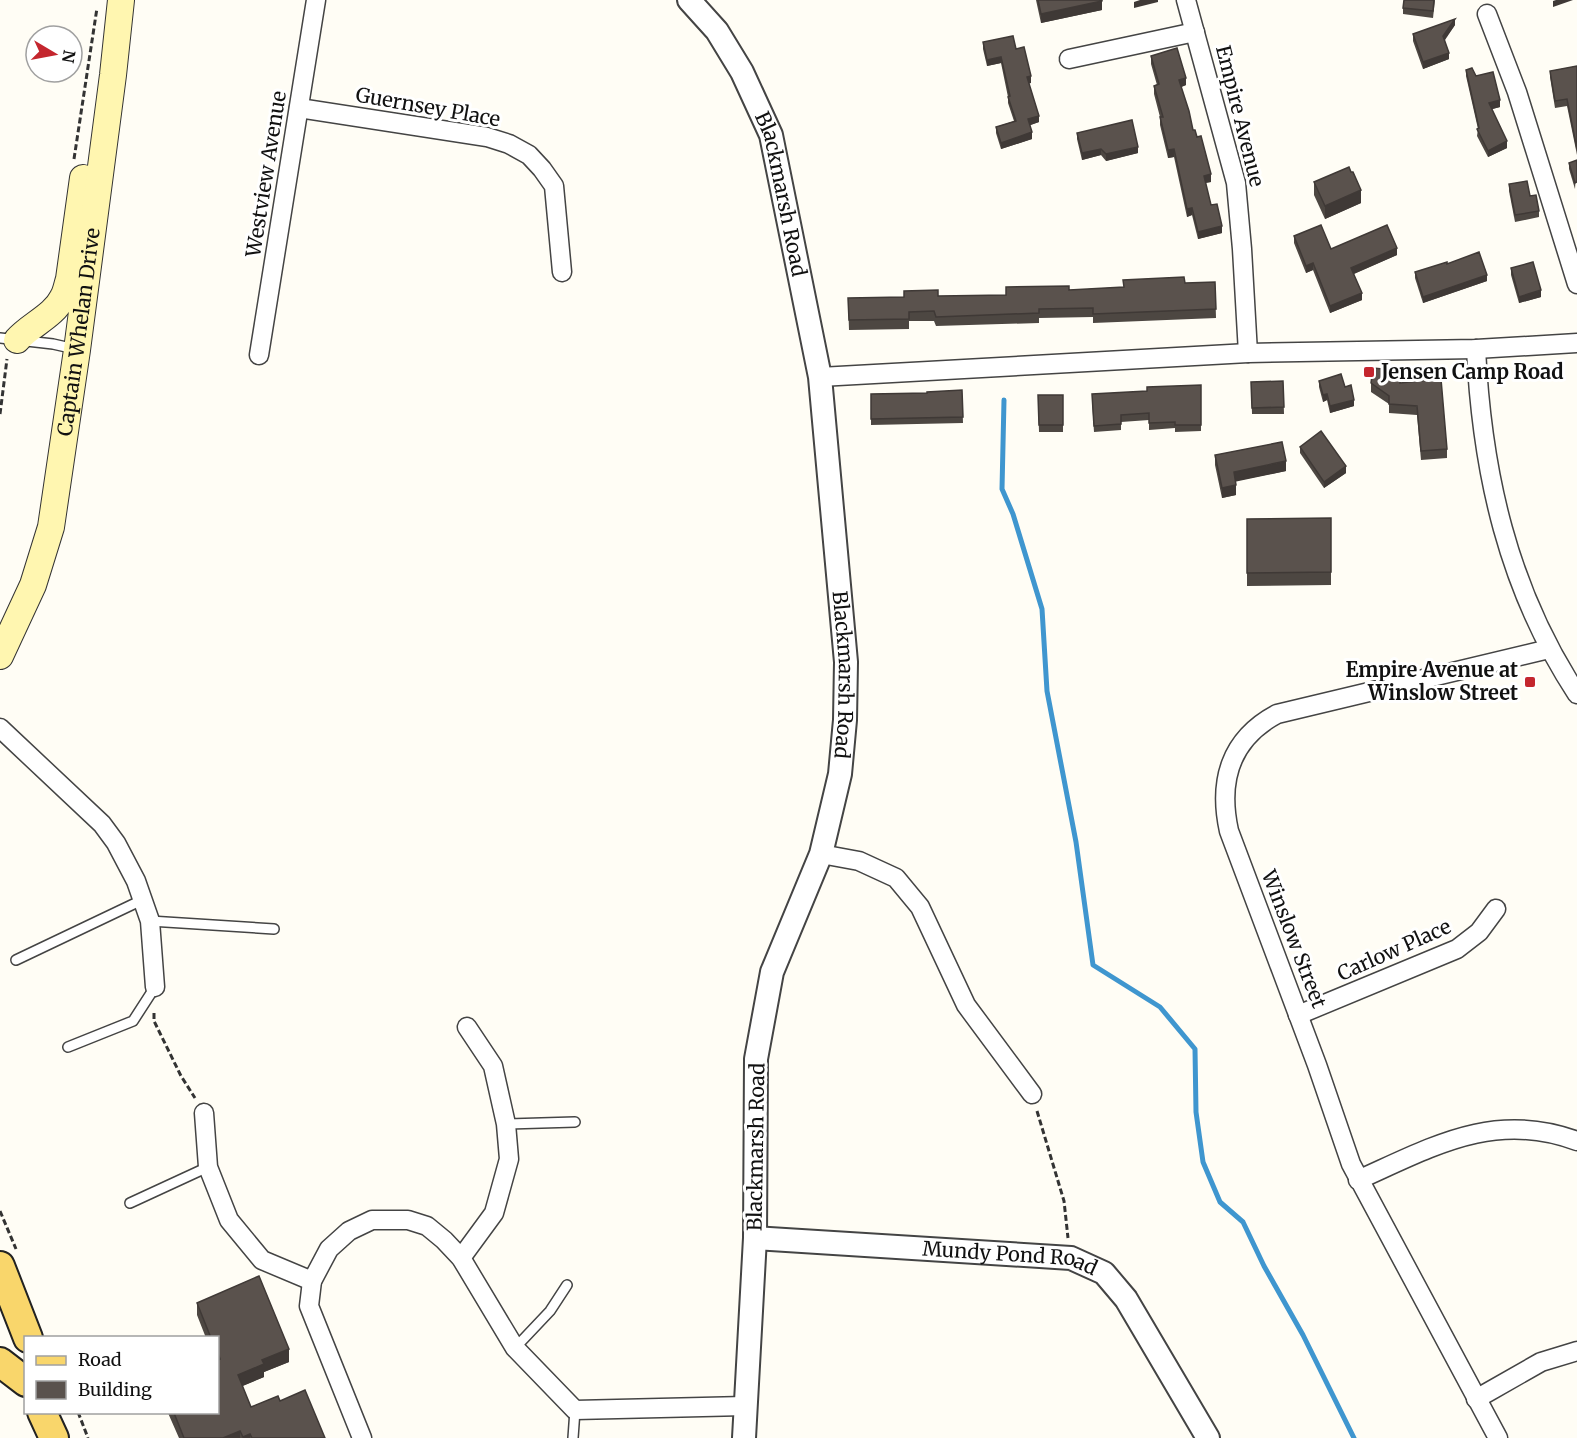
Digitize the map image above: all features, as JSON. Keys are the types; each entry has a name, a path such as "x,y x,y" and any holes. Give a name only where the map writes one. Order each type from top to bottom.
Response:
{"main road":[{"name":"Captain Whelan Drive","path":"0,656 33,585 51,528 113,75 116,1"},
{"path":"9,339 23,332 52,310 64,295 69,279 96,91 113,75"},
{"path":"0,1266 27,1336"},
{"path":"0,1362 24,1380"},
{"path":"42,1414 54,1438"}],"street":[{"name":"Westview Avenue","path":"259,355 316,0"},
{"name":"Blackmarsh Road","path":"689,0 717,31 742,72 771,135 820,376 846,663 845,720 840,774 822,854 772,972 756,1059 755,1238 744,1438"},
{"name":"Empire Avenue","path":"1186,0 1236,183 1248,353"},
{"path":"1486,14 1517,92 1577,284"},
{"path":"1069,59 1195,32"},
{"name":"Guernsey Place","path":"299,108 487,137 509,144 529,156 542,168 554,186 562,272"},
{"path":"820,376 1248,353 1476,349 1577,343"},
{"path":"1476,349 1485,448 1506,546 1549,649 1577,694"},
{"name":"Winslow Street","path":"1498,1438 1358,1180 1229,831 1224,789 1227,775 1238,750 1255,728 1288,710 1549,649"},
{"path":"0,728 102,824 128,863 150,921 155,987"},
{"path":"822,854 859,861 896,878 920,907 966,1005 1032,1094"},
{"name":"Carlow Place","path":"1298,1016 1457,949 1479,932 1496,909"},
{"path":"461,1258 494,1214 509,1159 506,1124 493,1066 467,1027"},
{"path":"204,1113 208,1167 229,1220 262,1260 312,1281"},
{"path":"1358,1180 1446,1142 1473,1134 1527,1128 1577,1141"},
{"path":"362,1438 309,1306 312,1281 329,1249 349,1231 372,1220 408,1220 428,1226 461,1258 515,1348 575,1410 745,1406"},
{"name":"Mundy Pond Road","path":"755,1238 1071,1258 1104,1273 1126,1299 1208,1438"},
{"path":"1476,1399 1541,1362 1577,1351"}],"lane":[{"path":"9,339 53,344 77,350"},
{"path":"16,960 142,900"},
{"path":"150,921 274,929"},
{"path":"68,1047 133,1021 155,987"},
{"path":"506,1124 575,1122"},
{"path":"130,1203 208,1167"},
{"path":"515,1348 550,1311 567,1285"},
{"path":"573,1438 575,1410"}],"path":[{"path":"73,165 116,1"},
{"path":"0,414 9,339"},
{"path":"155,987 154,1021 181,1076 204,1113"},
{"path":"1032,1094 1065,1201 1071,1258"},
{"path":"78,1414 88,1438"}],"building":[{"path":"1038,0 1102,0 1102,1 1041,14"},
{"path":"1404,0 1434,0 1433,11 1403,8"},
{"path":"1455,19 1443,36 1449,53 1423,62 1413,34"},
{"path":"1013,36 1016,49 1024,47 1031,76 1027,77 1039,116 1028,119 1032,132 1001,143 996,127 1016,121 1008,97 1010,96 1001,57 987,60 983,42"},
{"path":"1177,48 1186,78 1179,80 1193,130 1197,137 1201,136 1211,174 1204,176 1211,205 1217,204 1222,226 1198,232 1192,208 1187,209 1174,149 1168,150 1160,117 1163,117 1154,86 1159,84 1151,56"},
{"path":"1577,66 1577,149 1567,99 1555,101 1550,71"},
{"path":"1472,68 1476,76 1493,72 1500,100 1489,103 1507,141 1488,151 1477,129 1479,128 1466,70"},
{"path":"1132,120 1138,147 1106,154 1101,149 1082,153 1077,133"},
{"path":"1577,160 1577,182 1575,183 1569,163"},
{"path":"1349,167 1361,190 1325,206 1314,182"},
{"path":"1527,181 1530,196 1536,195 1539,211 1515,215 1509,184"},
{"path":"1321,225 1331,249 1387,225 1397,248 1351,268 1362,293 1330,306 1313,263 1306,266 1294,236"},
{"path":"1479,252 1487,275 1423,297 1415,272 1447,262 1447,264"},
{"path":"1533,262 1541,290 1519,297 1511,268"},
{"path":"1184,277 1185,283 1215,282 1216,309 1093,314 1093,308 1039,309 1039,313 936,317 934,311 909,312 909,319 849,320 848,298 904,297 904,291 938,290 938,296 1006,295 1006,287 1069,286 1069,290 1124,287 1123,280"},
{"path":"1373,368 1401,371 1400,383 1441,379 1447,449 1421,451 1417,406 1389,404 1389,396 1371,383"},
{"path":"1341,374 1345,387 1351,385 1354,400 1330,406 1327,394 1323,395 1319,381"},
{"path":"1283,381 1284,407 1252,408 1251,382"},
{"path":"1201,385 1201,425 1175,425 1175,422 1149,423 1149,413 1121,415 1121,424 1094,426 1092,394 1147,391 1147,387"},
{"path":"962,390 963,417 871,419 871,394"},
{"path":"1038,395 1063,395 1063,425 1039,425"},
{"path":"1321,431 1346,466 1324,482 1300,447"},
{"path":"1282,442 1286,461 1234,472 1236,485 1222,488 1215,455"},
{"path":"1331,518 1331,572 1247,573 1247,519"},
{"path":"259,1276 289,1349 262,1360 264,1364 238,1375 251,1407 278,1396 280,1401 305,1390 325,1438 252,1438 250,1434 243,1437 240,1431 223,1438 184,1438 174,1414 219,1414 219,1336 210,1336 197,1303"}],"waterway":[{"path":"1004,400 1002,489 1013,514 1042,609 1047,691 1076,842 1093,965 1160,1007 1195,1049 1196,1112 1203,1162 1220,1202 1243,1222 1354,1438"}],"place":[{"name":"Jensen Camp Road","path":"1369,372"},
{"name":"Empire Avenue at Winslow Street","path":"1530,682"}]}
